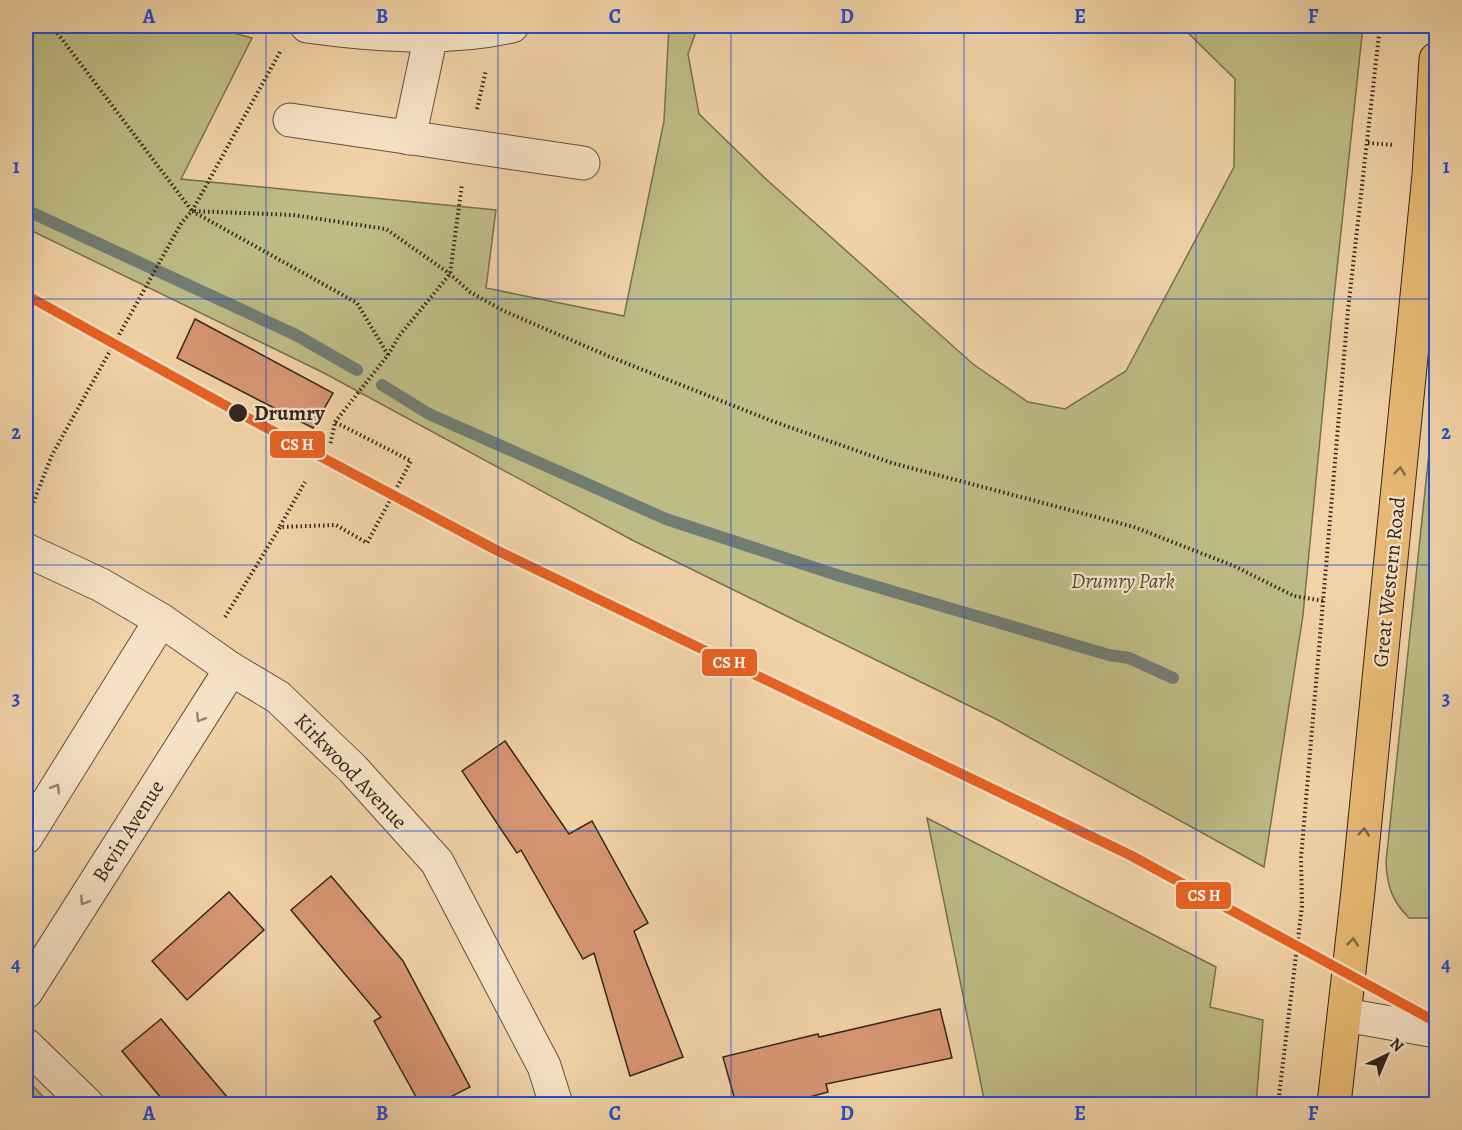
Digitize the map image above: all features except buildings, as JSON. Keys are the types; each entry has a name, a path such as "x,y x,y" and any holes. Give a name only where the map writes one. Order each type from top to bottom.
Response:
{"main road":[{"name":"Great Western Road","path":"1334,1104 1358,891 1429,175 1437,59"}],"street":[{"path":"295,36 352,32 431,35 495,30 512,26"},
{"path":"409,138 431,35"},
{"path":"290,120 583,163"},
{"name":"Kirkwood Avenue","path":"26,550 101,585 161,620 231,669 278,697 353,769 437,862 544,1066 556,1104"},
{"path":"26,837 161,620"},
{"name":"Bevin Avenue","path":"26,992 231,669"},
{"path":"1345,1016 1437,1031"},
{"path":"26,1044 87,1104"}],"path":[{"path":"52,26 192,211 357,303 388,355"},
{"path":"1278,1104 1302,906 1301,858 1348,310 1380,26"},
{"path":"29,514 52,455 182,222 192,211 295,36"},
{"path":"1368,143 1398,146"},
{"path":"192,211 293,215 386,229 450,274 470,292 504,311 619,361 772,421 892,463 1134,527 1234,566 1294,596 1324,601"},
{"path":"330,446 335,422 388,355 399,336 443,282"},
{"path":"280,527 336,525 367,543 411,461 335,422"},
{"path":"204,650 305,482"}],"green space":[{"name":"Drumry Park","path":"26,26 208,26 252,38 181,179 496,210 486,288 624,316 664,121 669,26 698,26 688,54 699,114 767,180 973,364 1028,402 1065,409 1126,371 1234,167 1235,79 1181,26 1363,26 1303,615 1264,867 996,719 632,540 324,373 26,228"},
{"path":"1436,386 1436,915 1430,918 1409,918 1392,893 1386,862"},
{"path":"927,818 1216,967 1210,1007 1263,1020 1256,1104 1001,1104 984,1099"},
{"path":"26,1085 34,1087 50,1104 26,1104"}],"waterway":[{"path":"26,210 296,335 357,370"},
{"path":"382,385 429,414 666,519 840,576 1109,655 1129,658 1173,678"}],"transit line":[{"path":"26,295 250,419 498,551 1130,855 1436,1022"}],"place":[{"name":"Drumry","path":"238,413"}]}
